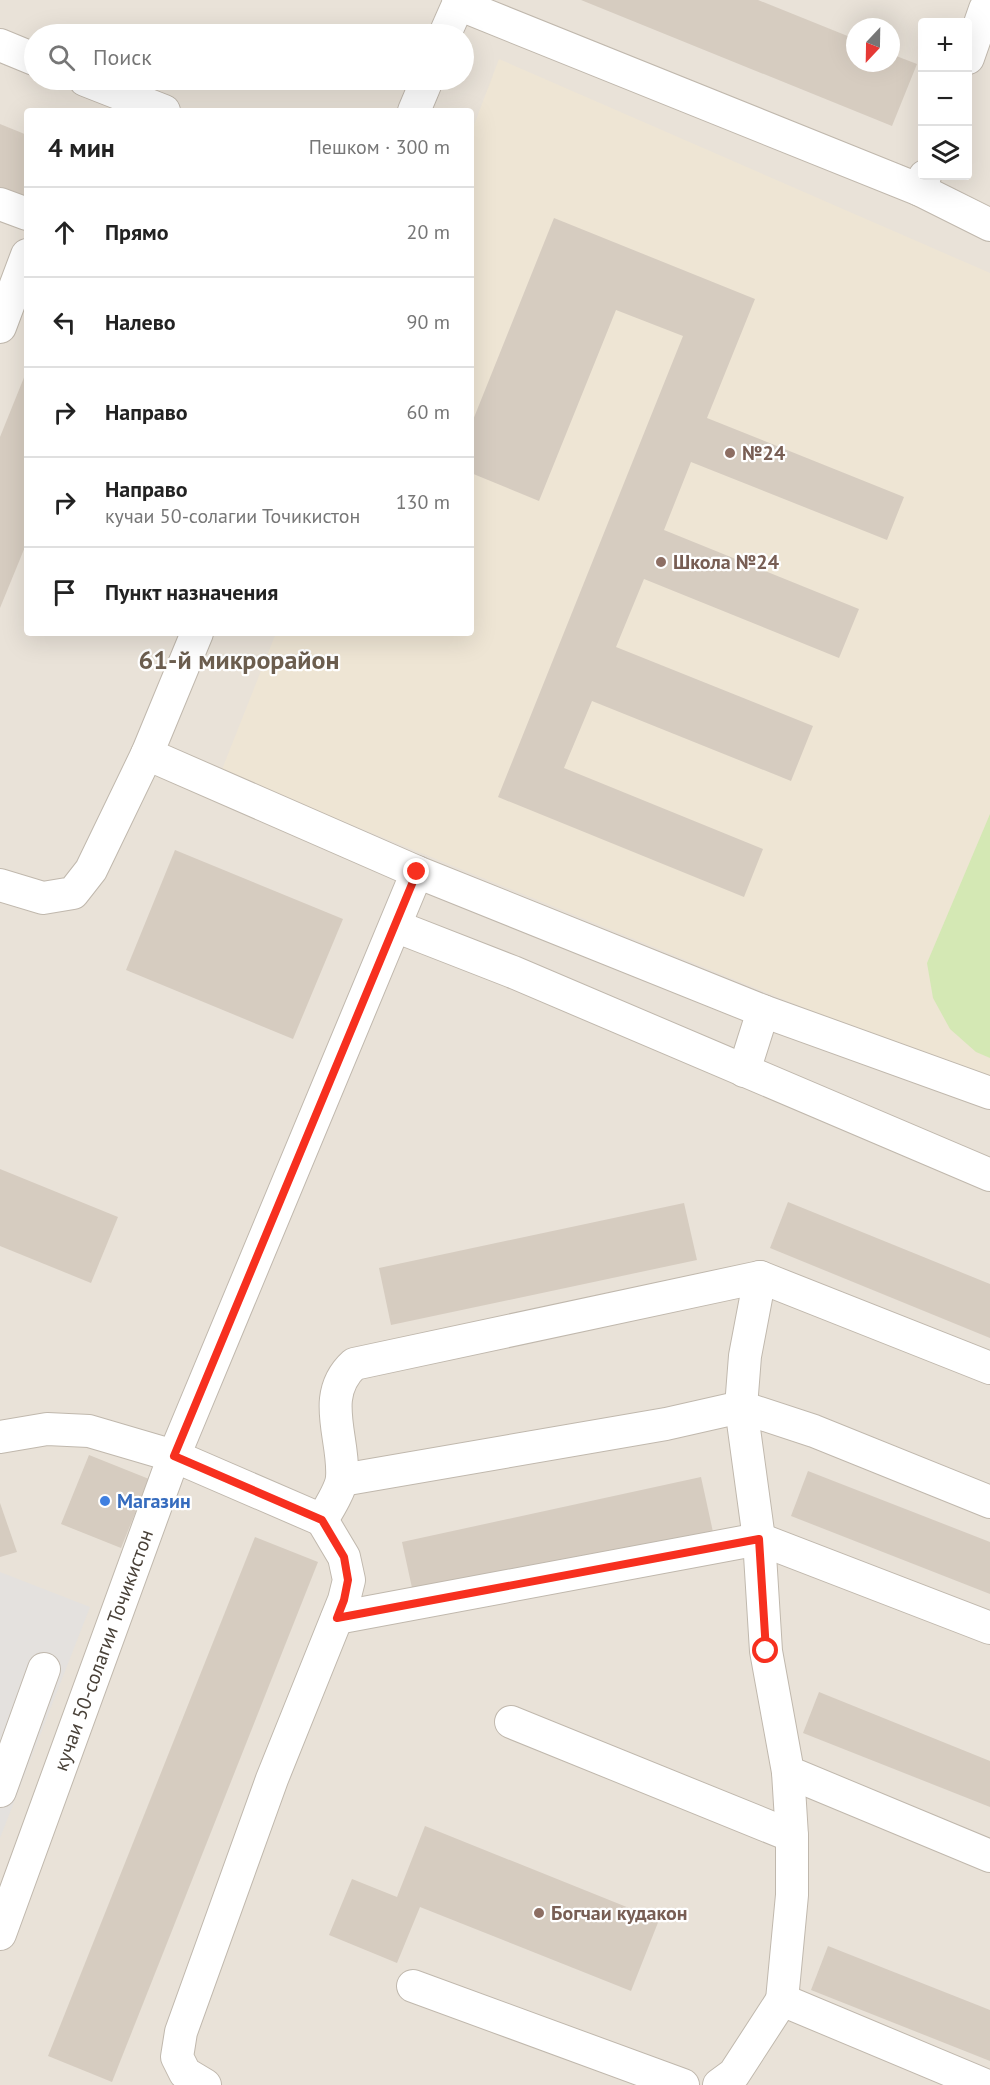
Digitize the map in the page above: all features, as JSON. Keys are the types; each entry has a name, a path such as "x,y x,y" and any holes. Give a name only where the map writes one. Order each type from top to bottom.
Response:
{"street":[{"path":"449,24 459,2 923,183 990,225"},
{"path":"972,36 978,3"},
{"path":"0,45 24,55"},
{"path":"111,90 157,108"},
{"path":"415,108 423,90"},
{"path":"0,204 24,213"},
{"path":"0,327 24,263"},
{"path":"0,885 43,898 73,893 92,870 147,754 196,636"},
{"path":"147,754 417,872 763,1011 990,1093"},
{"name":"кучаи 50-солагии Точикистон","path":"0,1934 174,1456 417,872"},
{"path":"395,926 513,972 990,1175"},
{"path":"744,1071 763,1011"},
{"path":"322,1520 342,1480 335,1414 336,1394 340,1380 354,1364 760,1277 990,1368"},
{"path":"719,2085 734,2074 782,2000 792,1895 792,1836 788,1772 766,1651 759,1539 741,1407 745,1356 760,1277"},
{"path":"342,1480 666,1424 741,1407 814,1431 990,1502"},
{"path":"0,1413 46,1429"},
{"path":"0,1437 46,1429 88,1431 174,1456 322,1520 344,1557 348,1580 344,1600 272,1779 181,2032 177,2057 185,2073 205,2085"},
{"path":"337,1618 759,1539 990,1628"},
{"path":"0,1791 44,1669"},
{"path":"511,1722 792,1836"},
{"path":"788,1772 990,1856"},
{"path":"413,1986 683,2085"},
{"path":"782,2000 985,2085"}],"shaded area":[{"path":"0,0 990,0 990,2085 0,2085"},
{"name":"№24","path":"499,59 990,273 990,1083 221,772 275,636 474,636 474,125"},
{"path":"0,1572 90,1607 0,1838"}],"green space":[{"path":"990,814 990,1058 976,1052 950,1029 933,998 927,963"}],"building":[{"path":"581,0 758,0 846,35 846,72 900,72 900,57 917,64 892,126"},
{"path":"0,124 24,134 24,197 0,187"},
{"path":"554,218 755,299 707,418 904,497 887,540 691,462 664,530 859,609 839,658 644,579 616,647 813,726 791,781 592,701 564,768 763,849 744,897 498,797 683,336 616,310 539,501 474,474 474,418"},
{"path":"24,377 24,549 0,608 0,437"},
{"path":"175,850 343,919 293,1039 126,970"},
{"path":"0,1169 118,1217 91,1283 0,1246"},
{"path":"788,1202 990,1284 990,1338 770,1248"},
{"path":"684,1203 697,1260 391,1325 379,1268"},
{"name":"Магазин","path":"89,1455 149,1479 121,1548 61,1524"},
{"path":"808,1471 990,1542 990,1594 791,1516"},
{"path":"701,1477 713,1532 414,1597 402,1542"},
{"path":"0,1503 17,1552 0,1557"},
{"path":"255,1537 318,1562 112,2082 48,2056"},
{"path":"819,1692 990,1761 990,1807 803,1733"},
{"name":"Богчаи кудакон","path":"425,1826 659,1920 631,1991 420,1907 397,1963 329,1935 352,1879 397,1897"},
{"path":"828,1946 990,2010 990,2061 811,1990"}],"place":[{"name":"№24","path":"730,453"},
{"name":"Школа №24","path":"661,562"},
{"name":"Магазин","path":"105,1501"},
{"name":"Богчаи кудакон","path":"539,1913"}],"district":[{"name":"61-й микрорайон","path":"239,659"}],"route":[{"path":"417,872 174,1456 322,1520 344,1557 348,1580 337,1618 759,1539 766,1651"}]}
